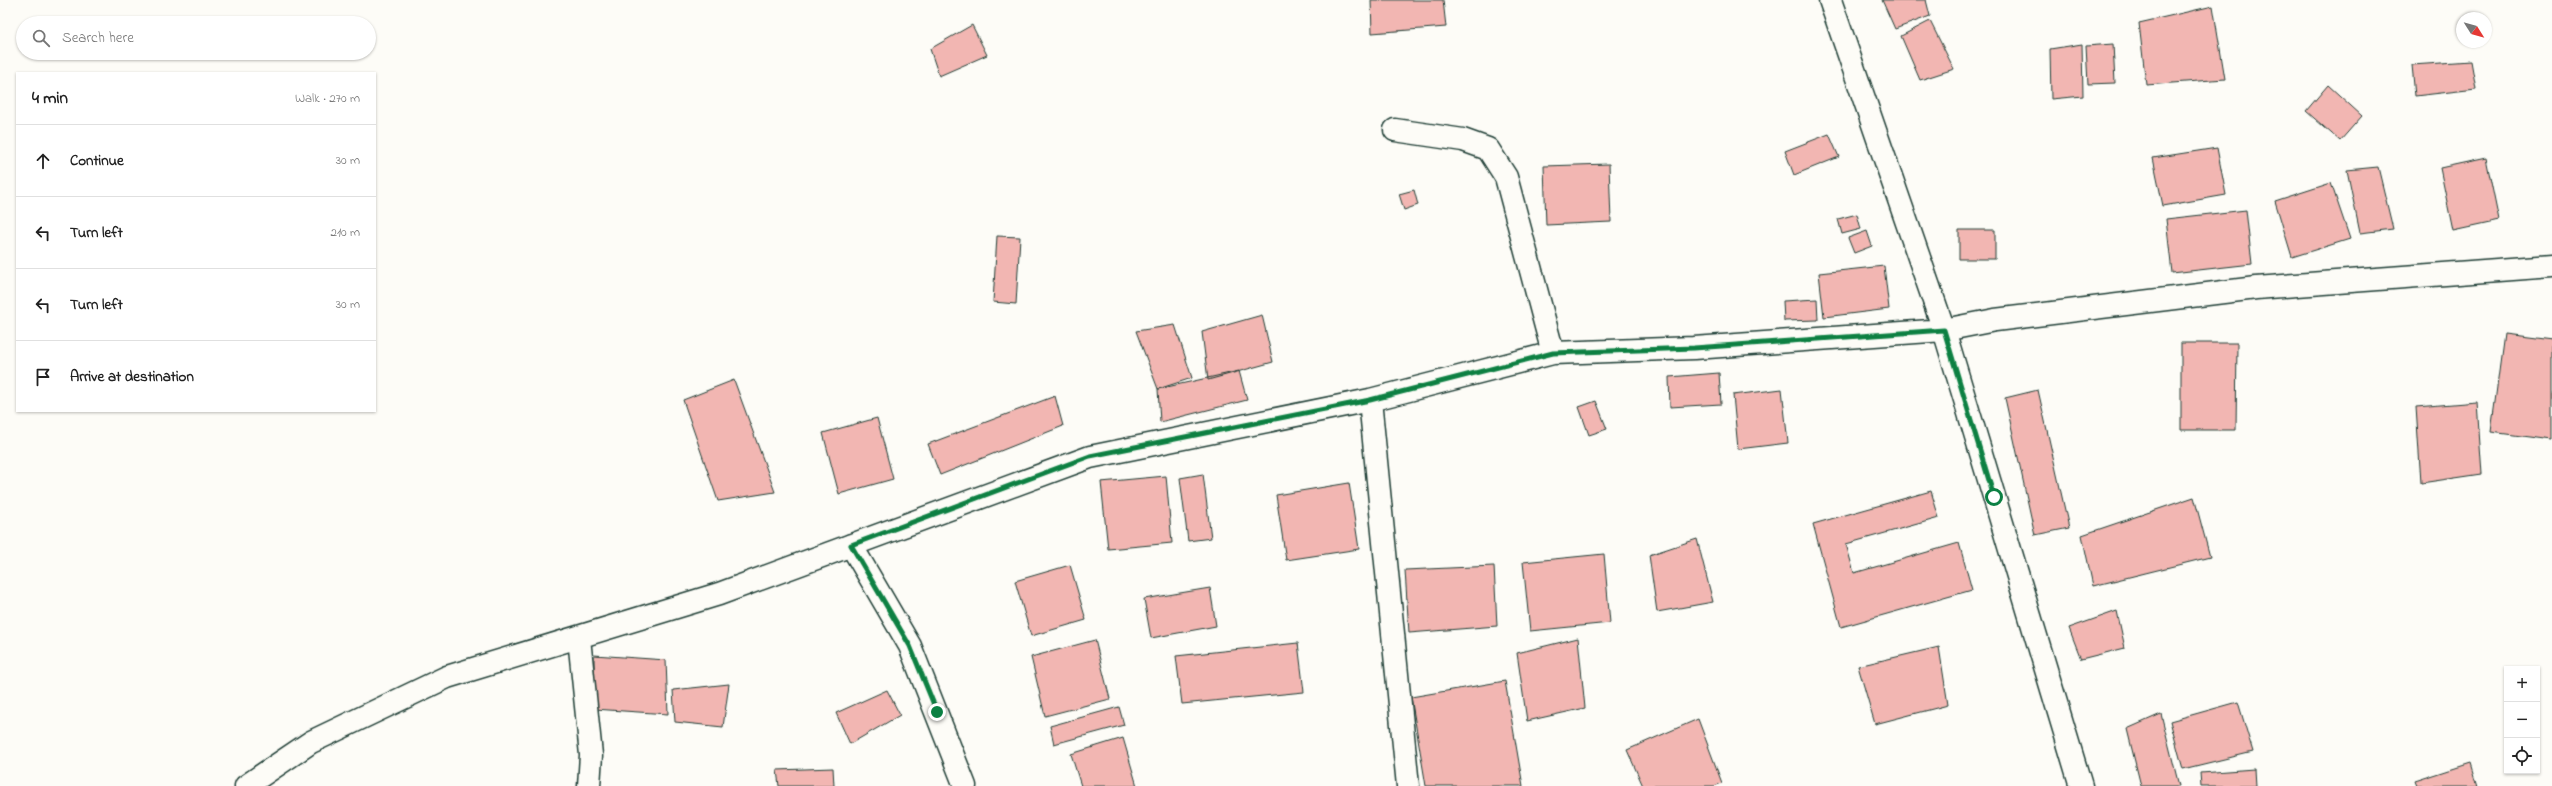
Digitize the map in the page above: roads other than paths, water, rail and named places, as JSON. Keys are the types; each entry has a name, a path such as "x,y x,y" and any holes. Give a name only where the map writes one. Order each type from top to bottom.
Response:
{"street":[{"path":"1830,0 1944,330 2081,786"},
{"path":"1395,130 1463,140 1488,149 1506,177 1553,353"},
{"path":"246,786 311,742 447,677 579,638 719,594 1090,456 1370,400 1553,353 1694,348 1944,330 1995,320 2256,288 2552,266"},
{"path":"1370,400 1408,786"},
{"path":"851,545 910,646 965,786"},
{"path":"579,638 591,755 589,786"}]}
